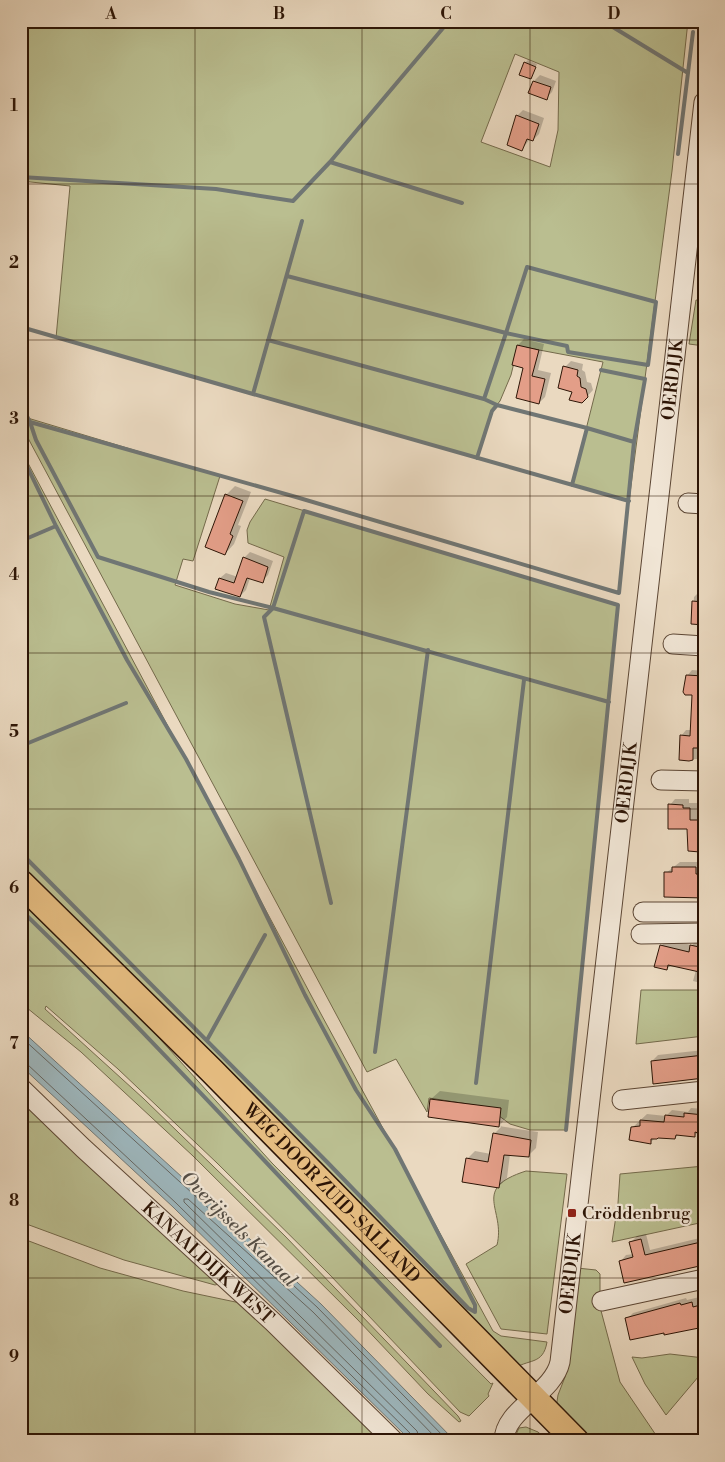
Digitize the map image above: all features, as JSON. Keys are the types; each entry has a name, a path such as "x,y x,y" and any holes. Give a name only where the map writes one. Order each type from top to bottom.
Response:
{"main road":[{"name":"WEG DOOR ZUID-SALLAND","path":"21,883 87,946 529,1402 576,1441"},
{"name":"WEG DOOR ZUID-SALLAND","path":"529,1402 556,1441"}],"street":[{"name":"OERDIJK","path":"504,1441 508,1426 529,1402 554,1379 560,1362 704,102"},
{"path":"673,644 704,646"},
{"path":"661,780 704,781"},
{"path":"644,912 704,912"},
{"path":"641,934 704,933"},
{"name":"KANAALDIJK WEST","path":"21,1088 83,1148 273,1322 394,1441"},
{"path":"622,1100 704,1091"},
{"path":"602,1301 704,1279"}],"green space":[{"path":"21,21 688,21 672,171 629,501 572,485 603,362 518,346 511,375 500,401 492,411 477,458 56,338 70,186 21,181","holes":["515,54 559,72 558,130 550,167 481,142"]},
{"path":"696,300 704,301 704,346 689,344"},
{"path":"21,416 220,476 193,561 183,559 175,585 235,604 269,610 284,557 248,543 247,530 265,499 618,605 566,1130 530,1130 510,1124 487,1107 429,1098 427,1112 396,1059 367,1072 21,425"},
{"path":"21,450 321,1014 493,1331 501,1336 547,1342 545,1350 538,1358 512,1370 21,871"},
{"path":"21,895 151,1029 272,1163 491,1384 493,1383 488,1394 489,1396 469,1416 460,1412 330,1275 217,1163 118,1069 46,1006 45,1009 144,1099 285,1236 461,1421 459,1422 428,1394 357,1319 193,1156 81,1052 21,1003"},
{"path":"641,990 704,990 704,1036 636,1044"},
{"path":"21,1098 219,1284 215,1285 124,1260 21,1222"},
{"path":"704,1166 704,1222 612,1242 620,1174"},
{"path":"526,1171 567,1174 547,1334 501,1329 466,1264 497,1245 499,1232 494,1201 495,1193 499,1185 509,1178"},
{"path":"21,1238 100,1268 183,1291 245,1304 386,1441 21,1441"},
{"path":"577,1268 596,1270 600,1274 600,1307 620,1382 660,1441 583,1441 556,1408 558,1395 565,1377"},
{"path":"670,1354 704,1358 704,1370 666,1415 645,1384 632,1357 642,1358"},
{"path":"526,1427 538,1432 548,1441 513,1441 519,1428"}],"water":[{"path":"21,1030 321,1304 455,1441 411,1441 173,1207 21,1066"}],"building":[{"path":"524,62 536,67 531,79 519,75"},
{"path":"533,81 551,87 547,100 528,93"},
{"path":"516,115 539,124 533,141 527,139 522,151 507,145"},
{"path":"517,345 539,350 532,376 545,379 539,404 516,398 523,368 512,365"},
{"path":"563,366 578,370 577,376 580,378 581,387 586,389 588,397 582,403 569,400 572,392 558,388"},
{"path":"225,494 243,501 230,534 233,536 225,555 205,547"},
{"path":"243,557 268,567 263,583 247,578 240,597 215,589 219,578 234,583"},
{"path":"692,601 704,602 704,625 691,624"},
{"path":"686,675 704,676 700,748 693,748 693,760 689,761 679,760 680,735 690,736 692,695 685,695 683,692"},
{"path":"668,804 683,805 683,808 690,808 690,820 704,820 704,836 700,836 700,852 688,851 687,829 668,829"},
{"path":"672,867 696,867 696,874 704,874 704,898 664,897 664,872 672,872"},
{"path":"660,945 689,952 690,945 704,948 704,973 668,965 667,970 654,967"},
{"path":"704,1055 704,1078 653,1084 651,1061"},
{"path":"430,1099 501,1108 499,1127 428,1117"},
{"path":"684,1113 704,1115 704,1135 695,1132 695,1137 676,1135 675,1139 651,1139 651,1144 629,1140 631,1127 640,1126 640,1120 664,1122 665,1115 684,1117"},
{"path":"493,1133 531,1140 529,1157 504,1155 499,1188 462,1182 466,1158 488,1162"},
{"path":"641,1239 645,1255 701,1242 704,1248 704,1265 624,1283 619,1261 633,1257 629,1242"},
{"path":"692,1302 693,1307 704,1304 704,1327 630,1340 625,1318 680,1303 681,1305"}],"waterway":[{"path":"449,21 330,162 462,203"},
{"path":"603,21 688,73"},
{"path":"678,154 693,32"},
{"path":"21,177 216,189 293,201 330,162"},
{"path":"302,221 253,394 629,501"},
{"path":"527,267 656,302 648,365 568,352 567,346 506,333 527,267"},
{"path":"287,276 506,333 484,399"},
{"path":"21,327 253,394"},
{"path":"268,340 484,399 497,405"},
{"path":"21,405 30,422 296,497 619,593 634,442 645,379 601,370"},
{"path":"477,458 492,411 497,405 587,428"},
{"path":"30,422 36,440 98,557 209,592 273,608 304,511 618,605 566,1130"},
{"path":"572,485 587,428 634,442"},
{"path":"21,454 56,526 127,660 186,759 239,859 305,995 356,1090 395,1149 475,1305 475,1312 468,1308 328,1163 21,853"},
{"path":"21,541 56,526"},
{"path":"331,903 264,617 273,608 609,702"},
{"path":"375,1052 428,650"},
{"path":"476,1083 524,680"},
{"path":"21,746 126,703"},
{"path":"21,910 128,1017 440,1346"},
{"path":"207,1040 265,935"}],"place":[{"name":"Cröddenbrug","path":"572,1213"}],"water label":[{"name":"Overijssels Kanaal","path":"239,1229"}]}
